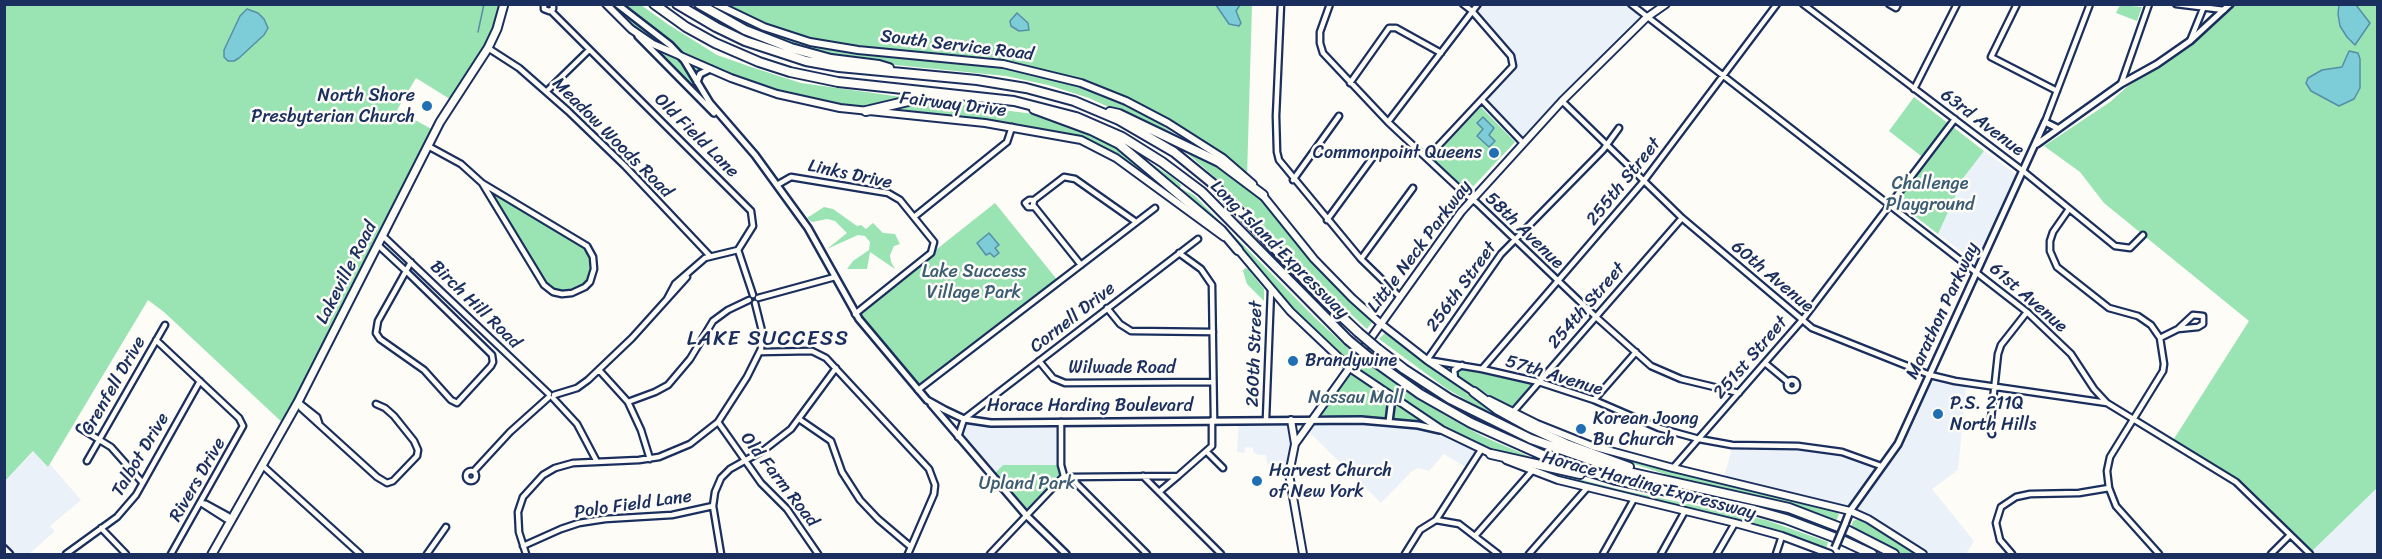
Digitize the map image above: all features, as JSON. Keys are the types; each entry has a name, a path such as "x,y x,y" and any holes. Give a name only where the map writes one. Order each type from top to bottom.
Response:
{"highway":[{"name":"Long Island Expressway","path":"654,4 686,27 715,43 759,62 790,72 838,82 1014,101 1046,108 1092,124 1136,145 1176,171 1226,215 1348,340 1420,394 1471,423 1546,457 1616,480 1786,519 1844,541 1872,555"},
{"name":"Long Island Expressway","path":"677,4 730,34 775,52 806,61 839,67 1018,86 1088,106 1148,136 1199,172 1358,332 1404,369 1450,399 1531,440 1588,461 1789,508 1849,531 1894,555"},
{"path":"699,4 745,30 791,48 831,59 879,65 904,73"},
{"path":"866,111 921,98 982,96"},
{"path":"1014,101 1082,126 1119,144 1221,230 1241,253"},
{"path":"1088,106 1119,114 1219,162 1263,195"},
{"path":"1474,392 1498,410 1566,444 1623,466 1688,486"},
{"path":"1491,454 1616,480"}],"main road":[{"name":"Lakeville Road","path":"212,555 298,402 440,122 488,48 504,4"},
{"name":"Horace Harding Boulevard","path":"606,4 635,32"},
{"name":"South Service Road","path":"716,4 764,27 810,42 850,49 1003,64 1073,80 1111,94 1154,115 1223,158 1247,178"},
{"name":"Little Neck Parkway","path":"1303,555 1289,474 1295,444 1472,199 1562,101 1646,18 1666,4"},
{"name":"Fairway Drive","path":"635,32 653,45 754,87 792,99 866,111 969,120 1077,138 1102,149 1207,224 1241,253"},
{"name":"Horace Harding Expressway","path":"1247,178 1332,278 1381,324 1427,360 1474,392 1513,412 1592,446 1850,511 1868,519 1923,555"},
{"name":"Horace Harding Expressway","path":"1241,253 1271,290 1350,368 1442,430 1481,450 1532,471 1587,488 1735,523 1833,552"},
{"path":"1291,420 1295,444"}],"street":[{"name":"Old Field Lane","path":"544,4 546,11 551,11 747,206 753,218 753,226 738,250"},
{"path":"551,11 553,4"},
{"name":"Horace Harding Boulevard","path":"617,4 682,57 710,103 777,185 808,228 855,314 927,400 964,419 991,423 1266,419 1389,422 1428,426 1442,430"},
{"path":"1281,4 1276,116 1276,152 1279,160 1293,180 1361,259 1400,297"},
{"name":"58th Avenue","path":"1330,4 1320,32 1323,53 1388,122 1472,199 1557,282 1651,366 1681,379 1739,393"},
{"path":"1427,158 1512,69 1514,63 1511,56 1472,11 1462,4"},
{"path":"1388,122 1478,4"},
{"name":"61st Avenue","path":"1631,4 1646,18 2027,312 2070,354 2094,389 2107,403 2236,482 2310,555"},
{"name":"255th Street","path":"1482,369 1643,182 1777,4"},
{"name":"63rd Avenue","path":"1803,4 2023,171 2115,246 2130,248 2143,235"},
{"path":"1889,4 1897,6"},
{"path":"1914,88 1957,4"},
{"path":"2017,4 1991,57 2056,91"},
{"name":"Marathon Parkway","path":"1833,552 1850,511 1898,444 2045,123 2090,4"},
{"path":"2121,84 2149,4"},
{"path":"2176,4 2224,10"},
{"path":"2035,145 2121,84 2157,64 2190,41 2230,4"},
{"path":"2190,41 2204,6"},
{"path":"1350,83 1382,34 1389,28 1396,28 1441,53"},
{"name":"Horace Harding Boulevard","path":"635,32 729,126"},
{"name":"Meadow Woods Road","path":"488,48 519,68 547,91 625,166 709,255"},
{"path":"547,91 588,50"},
{"path":"697,81 702,73 710,69"},
{"path":"1482,100 1523,143"},
{"name":"60th Avenue","path":"1562,101 1682,218 1812,328 1930,375 1954,381 2107,403"},
{"path":"1293,180 1339,116"},
{"name":"251st Street","path":"1673,468 1803,320 1955,119"},
{"path":"2045,123 2057,128"},
{"path":"914,217 1007,142 1012,127"},
{"name":"256th Street","path":"1427,360 1501,254 1606,145 1619,128"},
{"path":"428,146 456,160 482,183 586,246 593,257 594,269 590,282 572,293 562,294 553,292 544,285 482,183"},
{"path":"1327,220 1376,153"},
{"name":"Links Drive","path":"777,185 791,177 888,193 900,200 934,243 932,251 855,314"},
{"path":"1081,265 1034,207 1034,200 1064,177 1072,177 1136,222"},
{"path":"1361,259 1413,188"},
{"path":"918,390 1155,208"},
{"path":"2069,209 2053,232 2050,241 2050,251 2057,267 2109,308 2138,316 2151,325 2160,338 2163,371 2110,457 2107,471 2109,488 2116,506 2157,552 2149,555"},
{"name":"254th Street","path":"1513,412 1682,218"},
{"name":"Birch Hill Road","path":"382,236 551,396 577,424 596,460"},
{"name":"Cornell Drive","path":"964,419 1198,239"},
{"path":"378,245 406,271 487,350 493,362 464,397 456,403 424,370 376,333 378,321 406,271 411,262"},
{"path":"474,471 510,432 551,396 577,388 599,370 632,338 690,272 709,255 720,255 738,250 755,299 762,331 760,352 738,393 718,422 690,444 672,453 650,459 596,460 573,463 555,468 543,475 527,492 518,512 519,532 526,555"},
{"path":"1159,492 1207,452 1213,443 1213,295 1209,278 1201,268 1179,253"},
{"path":"628,402 668,385 690,359 712,321 732,308 749,300 835,277"},
{"name":"260th Street","path":"1266,419 1271,290"},
{"path":"1107,308 1120,324 1131,331 1213,332"},
{"path":"1992,434 1990,428 1994,386 2001,345 2027,312"},
{"path":"2160,338 2178,329 2193,315 2203,316 2204,321 2201,326 2178,329"},
{"name":"Grenfell Drive","path":"87,461 165,325"},
{"path":"156,340 200,381"},
{"path":"760,352 812,351 826,358 933,475 934,494 908,555"},
{"path":"1594,400 1636,352"},
{"name":"57th Avenue","path":"1427,360 1539,382 1594,400 1659,428 1699,439 1732,445 1798,446 1842,452 1881,466"},
{"name":"Wilwade Road","path":"1039,361 1053,378 1065,383 1213,382"},
{"path":"1766,363 1788,382"},
{"path":"1455,380 1454,370 1461,365"},
{"path":"721,555 713,506 715,492 721,478 730,469 777,441 791,429 836,368"},
{"path":"599,370 628,402 641,430 650,459"},
{"name":"Rivers Drive","path":"171,555 243,426 238,418 200,381"},
{"name":"Talbot Drive","path":"66,555 124,510 200,381"},
{"path":"2084,399 2094,389"},
{"path":"619,391 639,398"},
{"path":"1389,422 1392,398"},
{"path":"927,400 1026,515 1066,555"},
{"path":"298,402 317,417 319,423 383,481 393,481 417,456 418,450 414,441 394,416 376,404"},
{"path":"799,419 831,441 842,472 860,500 878,519 911,546"},
{"path":"958,437 964,419"},
{"name":"Old Farm Road","path":"718,422 761,483 787,509 818,555"},
{"path":"1061,422 1061,465 1067,476 1147,555"},
{"path":"80,428 111,447 142,482"},
{"path":"1405,555 1420,530 1436,520 1481,450"},
{"path":"1207,452 1223,468"},
{"path":"263,466 357,554"},
{"path":"1475,536 1532,471"},
{"path":"990,555 1026,515 1067,476 1178,476"},
{"path":"1143,476 1221,555"},
{"path":"1529,555 1587,488"},
{"path":"2012,555 2000,540 1996,523 2001,507 2016,496 2079,494 2109,488"},
{"path":"1603,555 1634,499"},
{"path":"201,503 231,520"},
{"name":"Polo Field Lane","path":"523,546 579,523 672,515 713,506"},
{"path":"1661,555 1685,511"},
{"path":"1436,520 1459,524 1498,555"},
{"path":"1717,555 1735,523"},
{"path":"427,555 446,527"},
{"path":"101,528 126,555"},
{"path":"2271,555 2290,535"},
{"path":"1776,555 1782,536"},
{"path":"4,548 10,555"}],"shaded area":[{"path":"1478,4 1631,4 1645,18 1526,140 1485,97 1511,69 1513,60 1472,11"},
{"path":"1984,151 2020,177 1980,265 1938,234 1964,177"},
{"path":"1931,376 1966,385 1958,470 1932,489 1974,541 1966,554 1916,554 1882,532 1833,509 1722,484 1733,445 1792,446 1839,451 1881,466 1897,444"},
{"path":"965,420 1061,422 1060,465 1003,465 993,475 959,436"},
{"path":"1239,420 1291,420 1295,444 1289,474 1279,472 1267,463 1266,455 1258,455 1253,452 1253,448 1246,447 1244,453 1237,452"},
{"path":"1313,420 1428,426 1481,450 1469,469 1444,454 1429,471 1418,468 1411,472 1381,503 1306,429"},
{"path":"34,451 48,467 50,464 81,500 50,526 55,531 29,554 10,554 5,548 5,481"},
{"path":"2377,488 2377,554 2309,554"}],"green space":[{"path":"5,5 504,5 497,29 453,101 416,78 397,110 435,131 285,425 164,312 148,300 48,467 33,451 5,481"},
{"path":"606,5 617,5 682,57 710,69 703,72 697,82 729,126"},
{"path":"621,5 641,5 717,55 754,68 801,83 909,98 878,106 857,108 830,105 760,87 685,55"},
{"path":"706,5 773,35 808,45 853,54 990,66 1063,81 1108,97 1147,115 1180,138 1175,138 1089,98 1048,85 1006,76 865,62 802,48 754,31"},
{"path":"719,5 1252,5 1247,177 1139,106 1026,67 845,47 789,35"},
{"path":"2120,5 2142,7 2137,21 2116,13"},
{"path":"2235,5 2377,5 2377,488 2309,554 2234,478 2172,442 2249,321 2104,203 2080,172 2044,146 2110,102 2128,86 2185,50"},
{"name":"Challenge Playground","path":"1914,97 1984,151 1964,177 1938,234 1894,200 1925,159 1889,131"},
{"path":"936,101 1033,114 1086,131 1106,140 1127,154 1180,200 1108,149 1084,138 983,119 888,110"},
{"path":"1481,107 1515,142 1468,192 1432,159"},
{"path":"1181,148 1218,165 1249,188 1266,205 1291,238 1372,322 1367,329 1217,179"},
{"path":"1144,159 1172,177 1181,185 1180,188 1194,195 1314,317 1351,351 1345,359 1275,291 1272,282 1242,247"},
{"path":"482,183 587,246 593,257 593,275 585,287 566,294 548,289"},
{"name":"Lake Success Village Park","path":"995,203 1059,282 918,390 855,314"},
{"path":"824,207 833,209 857,226 861,225 866,229 873,223 883,233 895,234 900,244 894,246 890,255 895,269 870,252 867,269 847,269 853,261 869,250 870,242 865,236 858,235 827,249 847,233 835,221 827,219 812,222 807,218"},
{"path":"1245,268 1264,289 1264,301 1247,284 1243,271"},
{"path":"1385,333 1485,407 1544,439 1513,426 1447,389 1379,339"},
{"path":"1364,361 1446,416 1484,437 1540,461 1493,448 1484,448 1443,427 1380,387 1358,370"},
{"path":"1436,363 1534,384 1512,409"},
{"name":"Nassau Mall","path":"1352,371 1421,420 1421,424 1321,415"},
{"path":"1597,452 1833,509 1839,514 1836,522 1793,505 1674,477"},
{"name":"Upland Park","path":"1003,465 1060,465 1063,476 1026,513 993,475"},
{"path":"1531,467 1626,491 1766,520 1828,542 1826,549 1769,528 1593,485"},
{"path":"1858,519 1916,554 1901,554 1851,528 1853,521"}],"water":[{"path":"1216,5 1240,5 1236,11 1241,23 1239,26 1229,24"},
{"path":"2339,5 2356,5 2370,23 2355,45 2340,26"},
{"path":"247,9 258,13 268,28 264,35 239,58 228,61 224,57 224,50 240,16"},
{"path":"1017,13 1028,23 1029,30 1019,31 1011,26 1010,21"},
{"path":"2349,51 2358,53 2360,59 2360,88 2354,99 2339,106 2311,91 2306,83 2308,78 2322,70 2342,67"},
{"path":"1483,117 1494,128 1489,135 1495,141 1489,147 1477,136 1483,129 1477,123"},
{"path":"989,233 999,245 995,248 999,253 994,257 990,253 986,255 977,243"}],"waterway":[{"path":"478,32 484,4"}],"place":[{"name":"North Shore Presbyterian Church","path":"427,106"},
{"name":"Commonpoint Queens","path":"1494,153"},
{"name":"Brandywine","path":"1293,361"},
{"name":"P.S. 211Q North Hills","path":"1938,414"},
{"name":"Korean Joong Bu Church","path":"1581,429"},
{"name":"Harvest Church of New York","path":"1257,481"}],"district":[{"name":"LAKE SUCCESS","path":"768,340"}]}
